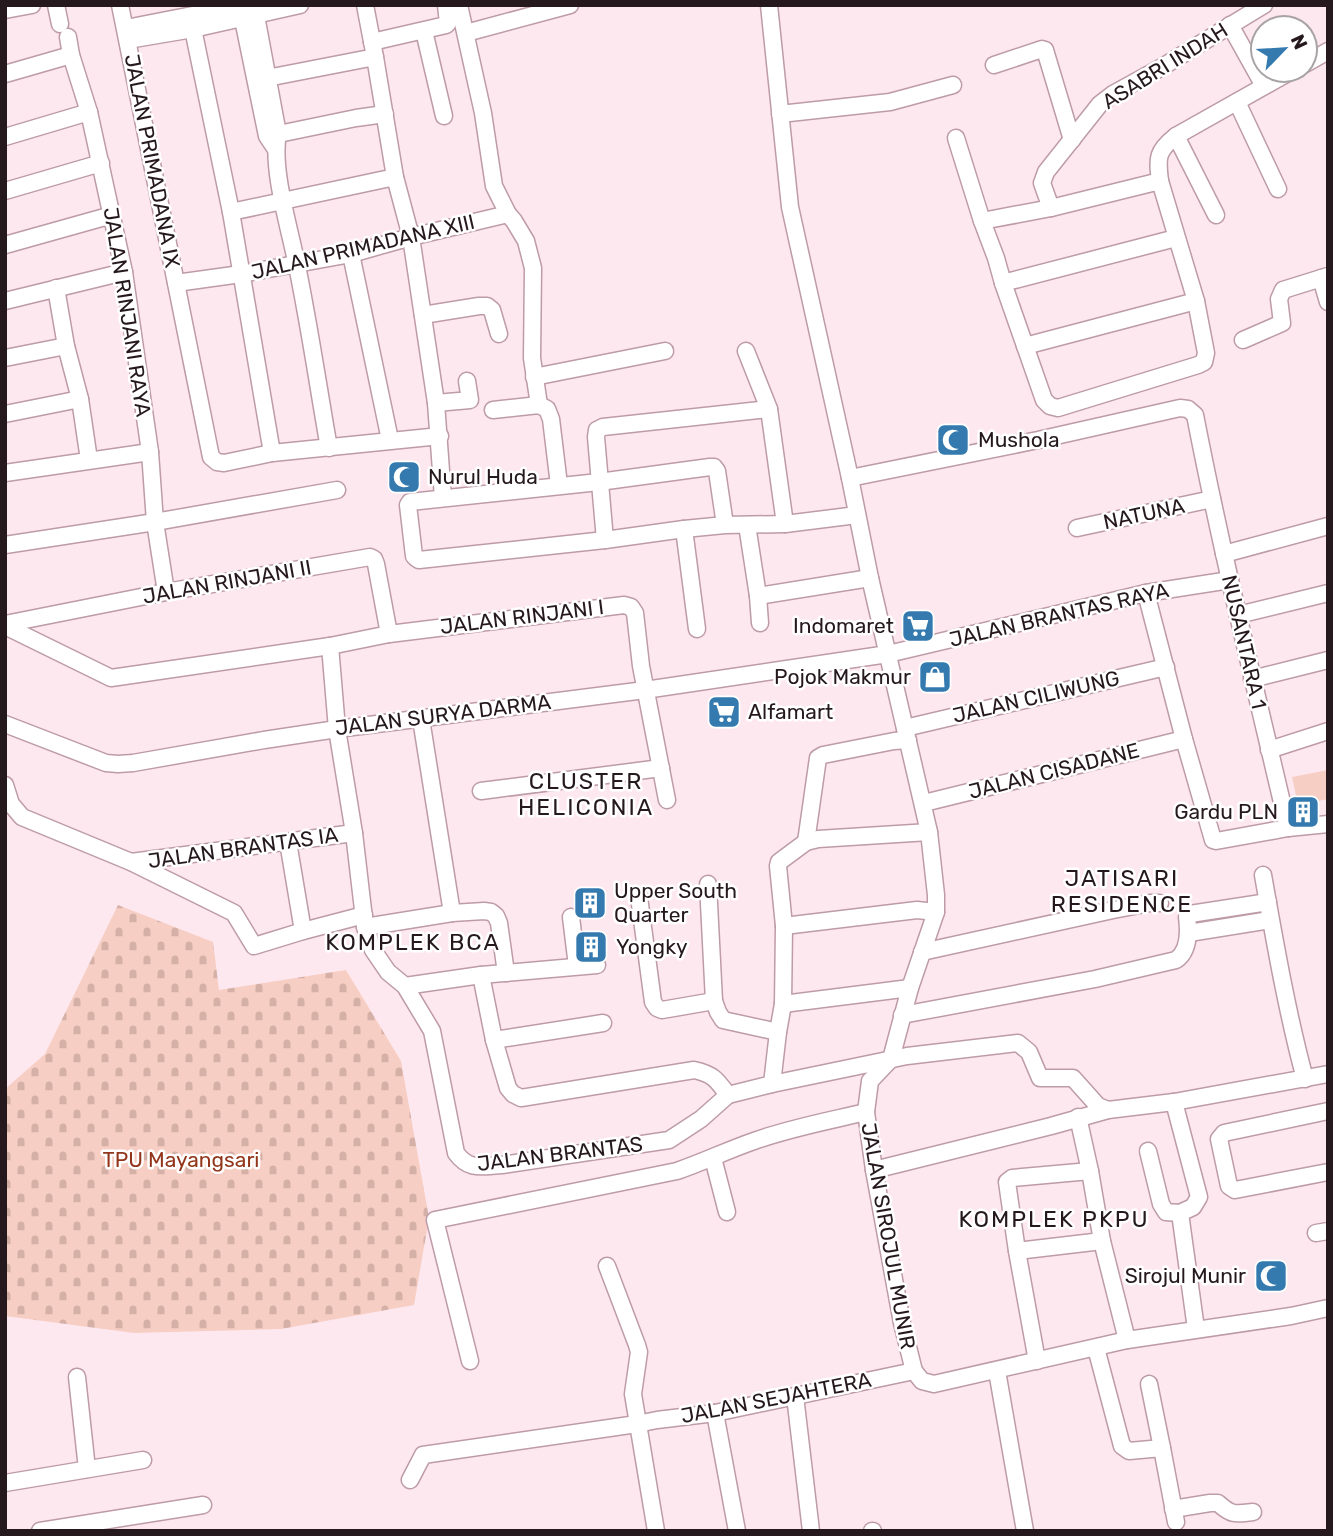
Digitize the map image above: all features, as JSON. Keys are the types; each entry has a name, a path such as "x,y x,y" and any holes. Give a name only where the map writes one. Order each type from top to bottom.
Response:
{"street":[{"path":"5,10 32,5"},
{"name":"JALAN RINJANI RAYA","path":"56,5 89,112 124,272 150,452 155,523 166,592"},
{"name":"JALAN PRIMADANA IX","path":"120,5 211,457 224,463 272,453"},
{"path":"127,34 189,17 300,5"},
{"path":"365,5 395,177 411,237 436,403 443,498"},
{"path":"267,78 374,50 449,23 446,5"},
{"path":"459,5 483,113 492,178 508,215 526,240 533,268 532,358 539,405"},
{"name":"JALAN SIROJUL MUNIR","path":"769,5 790,207 870,578 924,803 936,895 936,912 910,988 891,1059 870,1081 866,1112 902,1323 914,1371 922,1381 934,1384 1127,1340 1328,1308"},
{"name":"ASABRI INDAH","path":"1051,208 1042,178 1100,104 1264,5"},
{"path":"466,33 563,6"},
{"path":"246,9 267,78 273,140"},
{"path":"246,9 273,140 329,448"},
{"path":"189,17 230,212 272,453 440,436"},
{"path":"1230,25 1264,86"},
{"path":"424,31 444,116"},
{"path":"994,65 1045,50 1072,140"},
{"path":"5,74 71,55"},
{"path":"956,138 1044,400 1050,406 1058,408 1204,362 1206,353 1196,301 1160,181 1158,157 1164,146 1176,136 1268,84"},
{"path":"780,114 890,102 953,85"},
{"path":"1237,102 1278,189"},
{"path":"5,137 89,112"},
{"path":"273,140 356,118 385,114"},
{"path":"1176,136 1216,215"},
{"path":"5,191 101,163"},
{"path":"230,212 395,177"},
{"path":"982,221 1051,208 1160,181"},
{"path":"5,245 112,215"},
{"name":"JALAN PRIMADANA XIII","path":"176,283 351,254 508,215"},
{"path":"1003,283 1176,238"},
{"path":"351,254 390,440"},
{"path":"5,301 124,272"},
{"path":"1243,340 1282,323 1279,299 1283,290 1324,277 1328,302"},
{"path":"56,289 66,346 80,399 89,460"},
{"path":"1025,346 1196,301"},
{"path":"423,315 487,306 492,310 499,334"},
{"path":"5,358 66,346"},
{"path":"534,377 665,351"},
{"path":"747,351 769,409 785,524"},
{"path":"436,403 471,400 467,381"},
{"path":"5,414 80,399"},
{"path":"493,410 539,405 547,409 551,419 559,485"},
{"name":"NUSANTARA 1","path":"850,478 1180,408 1188,409 1195,415 1252,679 1288,828"},
{"path":"606,540 599,482 597,430 603,427 769,409"},
{"path":"5,473 150,452"},
{"path":"725,525 717,471 714,467 408,502 416,558 419,560 684,529 785,524 857,515"},
{"path":"5,545 155,523 337,490"},
{"name":"NATUNA","path":"1076,528 1212,499"},
{"path":"747,525 760,623"},
{"path":"1224,554 1328,526"},
{"path":"684,529 697,629"},
{"name":"JALAN RINJANI II","path":"5,625 166,592 369,557 374,559 376,564 390,634"},
{"path":"758,596 870,578"},
{"name":"JALAN BRANTAS RAYA","path":"888,654 1146,593 1230,580"},
{"path":"1146,593 1213,840 1328,824"},
{"path":"1238,615 1328,593"},
{"name":"JALAN RINJANI I","path":"5,625 111,678 330,646 390,634 624,605 631,607 635,613 645,690 667,800"},
{"path":"330,646 337,729"},
{"name":"JALAN SURYA DARMA","path":"5,724 106,763 133,763 337,729 645,690 888,654"},
{"path":"1252,679 1328,660"},
{"name":"JALAN CILIWUNG","path":"806,842 818,758 823,755 894,741 907,734 1166,667"},
{"path":"421,719 452,913"},
{"name":"JALAN BRANTAS","path":"337,729 365,921 373,950 388,972 405,986 432,1031 456,1153 467,1165 502,1165 669,1140 728,1095 891,1059 1018,1043 1029,1052 1040,1078 1073,1078 1098,1105 1108,1110"},
{"path":"1269,750 1328,731"},
{"name":"JALAN CISADANE","path":"924,803 1184,739"},
{"path":"481,791 661,768"},
{"path":"5,785 11,804 22,817 131,862 234,913 254,946 303,931 365,921 484,911 496,916 499,923 506,972"},
{"path":"772,1084 783,1004 784,926 778,866 781,860 806,842 818,839 929,832"},
{"name":"JALAN BRANTAS IA","path":"131,862 354,833"},
{"path":"288,842 303,931"},
{"path":"1263,874 1290,1020 1305,1079"},
{"path":"708,884 714,1001 723,1020 778,1032"},
{"path":"639,897 653,1002 657,1008 662,1010 714,1001"},
{"path":"902,1015 1176,960 1183,953 1189,933 1187,918 1190,914 1268,902"},
{"path":"922,952 1113,910 1160,903"},
{"path":"784,926 917,910 936,912"},
{"path":"571,917 577,966"},
{"path":"1189,933 1270,920"},
{"path":"405,986 506,972 597,965"},
{"path":"481,975 494,1040 508,1088 521,1098 694,1070 709,1073 728,1095"},
{"path":"783,1004 910,988"},
{"path":"494,1040 603,1023"},
{"path":"874,1170 1108,1110 1174,1102 1328,1074"},
{"path":"1149,1151 1161,1204 1166,1212 1180,1213 1193,1208 1199,1197 1174,1102"},
{"path":"1328,1111 1224,1133 1219,1139 1229,1186 1235,1190 1328,1172"},
{"path":"470,1361 435,1220 677,1171 753,1141 866,1112"},
{"path":"1078,1117 1102,1241 1127,1340"},
{"path":"713,1158 727,1212"},
{"path":"1037,1361 1007,1182 1012,1178 1090,1171"},
{"path":"1180,1213 1196,1329"},
{"path":"1017,1251 1102,1241"},
{"path":"607,1266 639,1352 633,1394 656,1531"},
{"path":"1096,1348 1122,1446 1129,1451 1162,1448"},
{"name":"JALAN SEJAHTERA","path":"410,1480 423,1455 715,1413 914,1371"},
{"path":"997,1371 1025,1531"},
{"path":"76,1377 87,1469"},
{"path":"1149,1384 1175,1515 1218,1503 1228,1512 1235,1514 1253,1512"},
{"path":"794,1396 811,1531"},
{"path":"715,1413 737,1531"},
{"path":"5,1483 143,1460"},
{"path":"40,1531 203,1505"}],"green space":[{"path":"1328,770 1328,799 1298,805 1292,777"},
{"name":"TPU Mayangsari","path":"118,905 213,942 219,990 346,970 401,1061 429,1218 414,1305 281,1329 134,1333 5,1316 5,1089 45,1054"}],"place":[{"name":"Mushola","path":"953,440"},
{"name":"Nurul Huda","path":"404,477"},
{"name":"Indomaret","path":"918,626"},
{"name":"Pojok Makmur","path":"935,677"},
{"name":"Alfamart","path":"724,712"},
{"name":"Gardu PLN","path":"1303,812"},
{"name":"Upper South Quarter","path":"590,903"},
{"name":"Yongky","path":"591,947"},
{"name":"Sirojul Munir","path":"1271,1276"}],"district":[{"name":"CLUSTER HELICONIA","path":"586,794"},
{"name":"JATISARI RESIDENCE","path":"1122,891"},
{"name":"KOMPLEK BCA","path":"413,942"},
{"name":"KOMPLEK PKPU","path":"1054,1219"}]}
